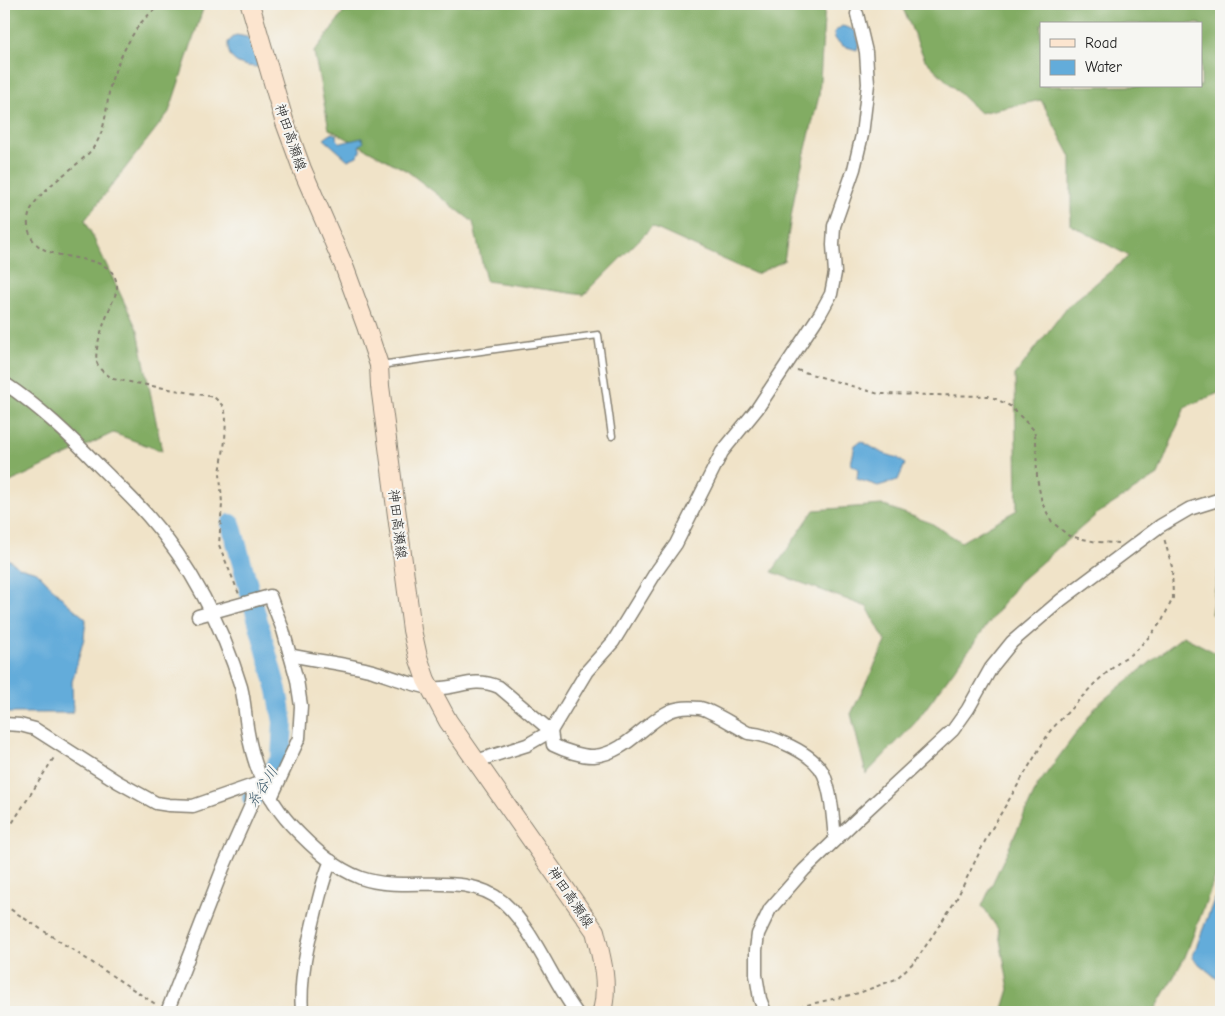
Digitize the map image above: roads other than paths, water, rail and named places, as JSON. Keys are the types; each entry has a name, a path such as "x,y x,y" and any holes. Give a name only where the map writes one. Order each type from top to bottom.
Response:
{"main road":[{"name":"神田高瀬線","path":"250,4 282,112 302,169 344,266 379,365 380,386 412,630 418,657 430,688 448,721 594,931 604,969 606,996 602,1012"}],"street":[{"path":"476,761 527,745 550,731 587,671 612,642 676,544 722,452 757,410 831,294 835,273 834,226 854,169 862,134 868,84 866,52 857,14"},
{"path":"4,383 62,428 148,516 173,547 194,580 204,614 231,659 242,690 258,784 167,1012"},
{"path":"766,1012 760,1000 756,975 758,934 770,909 804,870 952,730 968,709 992,668 1012,642 1061,600 1160,526 1189,509 1221,500"},
{"path":"204,614 270,596 290,655 302,706 299,738 271,798"},
{"path":"290,655 372,671 414,685 430,688 466,682 490,682 499,686 550,731 553,745 565,750 593,756 614,750 631,741 670,711 682,708 702,708 748,733 790,746 813,760 824,774 830,798 835,840"},
{"path":"4,724 20,725 35,729 156,803 193,806 258,784"},
{"path":"258,784 292,826 330,862 361,878 387,884 461,885 482,890 502,902 518,919 576,1012"},
{"path":"302,1012 301,986 307,950 323,880 330,862"}],"lane":[{"path":"379,365 598,336 612,436"}],"water":[{"path":"842,26 855,31 859,43 857,50 843,46 835,39 834,32"},
{"path":"236,35 247,37 252,44 258,67 240,64 232,58 228,49 228,42"},
{"path":"332,133 337,135 336,138 341,143 362,138 364,142 359,146 361,151 357,156 348,160 324,139"},
{"path":"861,441 882,453 898,458 905,464 898,480 878,486 857,479 858,469 851,464 855,445"},
{"path":"4,556 19,567 37,572 66,602 86,619 84,638 72,682 73,713 4,713"},
{"path":"1221,893 1221,982 1192,958 1214,900"}],"waterway":[{"name":"糸谷川","path":"231,524 277,690 283,722 281,759 252,798"}]}
